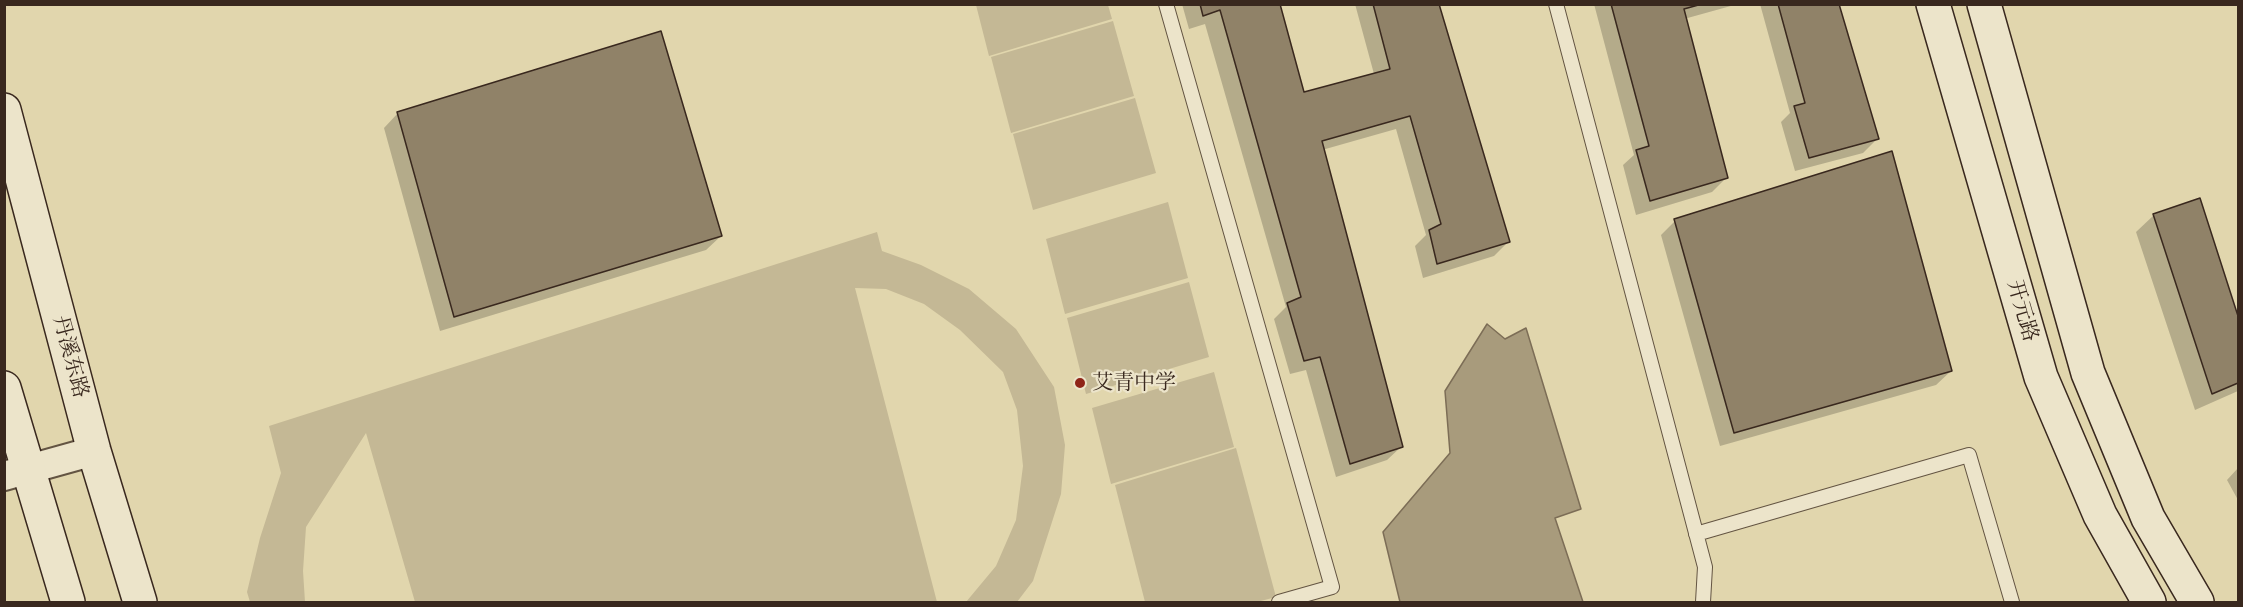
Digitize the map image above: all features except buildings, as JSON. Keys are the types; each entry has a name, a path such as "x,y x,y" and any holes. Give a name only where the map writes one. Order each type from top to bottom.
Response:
{"street":[{"name":"开元路","path":"1933,4 2041,377 2100,515 2149,603"},
{"path":"1984,4 2088,373 2148,518 2197,603"},
{"name":"丹溪东路","path":"4,110 94,451 140,603"},
{"path":"4,388 17,473 68,603"},
{"path":"17,473 94,451"}],"lane":[{"path":"1166,4 1332,587 1279,603"},
{"path":"1556,4 1705,567 1703,603"},
{"path":"1696,534 1969,455 2012,603"}],"shaded area":[{"path":"976,5 1108,5 1112,19 989,56"},
{"path":"1113,21 1134,96 1011,133 991,57"},
{"path":"1135,98 1156,173 1033,210 1013,134"},
{"path":"1168,202 1188,278 1065,314 1046,239"},
{"path":"877,232 882,251 921,265 969,289 1016,329 1054,387 1065,445 1061,494 1033,581 1017,602 966,602 996,566 1016,520 1023,466 1017,410 1003,372 960,330 924,304 886,289 855,288 937,602 415,602 366,433 306,527 303,571 305,602 250,602 247,592 260,538 281,473 269,426"},
{"path":"1189,282 1209,357 1086,394 1067,318"},
{"path":"1487,324 1505,339 1526,328 1581,509 1555,518 1583,602 1400,602 1383,532 1450,453 1445,391"},
{"path":"1214,372 1234,447 1111,484 1092,408"},
{"path":"1236,448 1276,597 1257,602 1145,602 1115,485"}],"place":[{"name":"艾青中学","path":"1080,383"}]}
